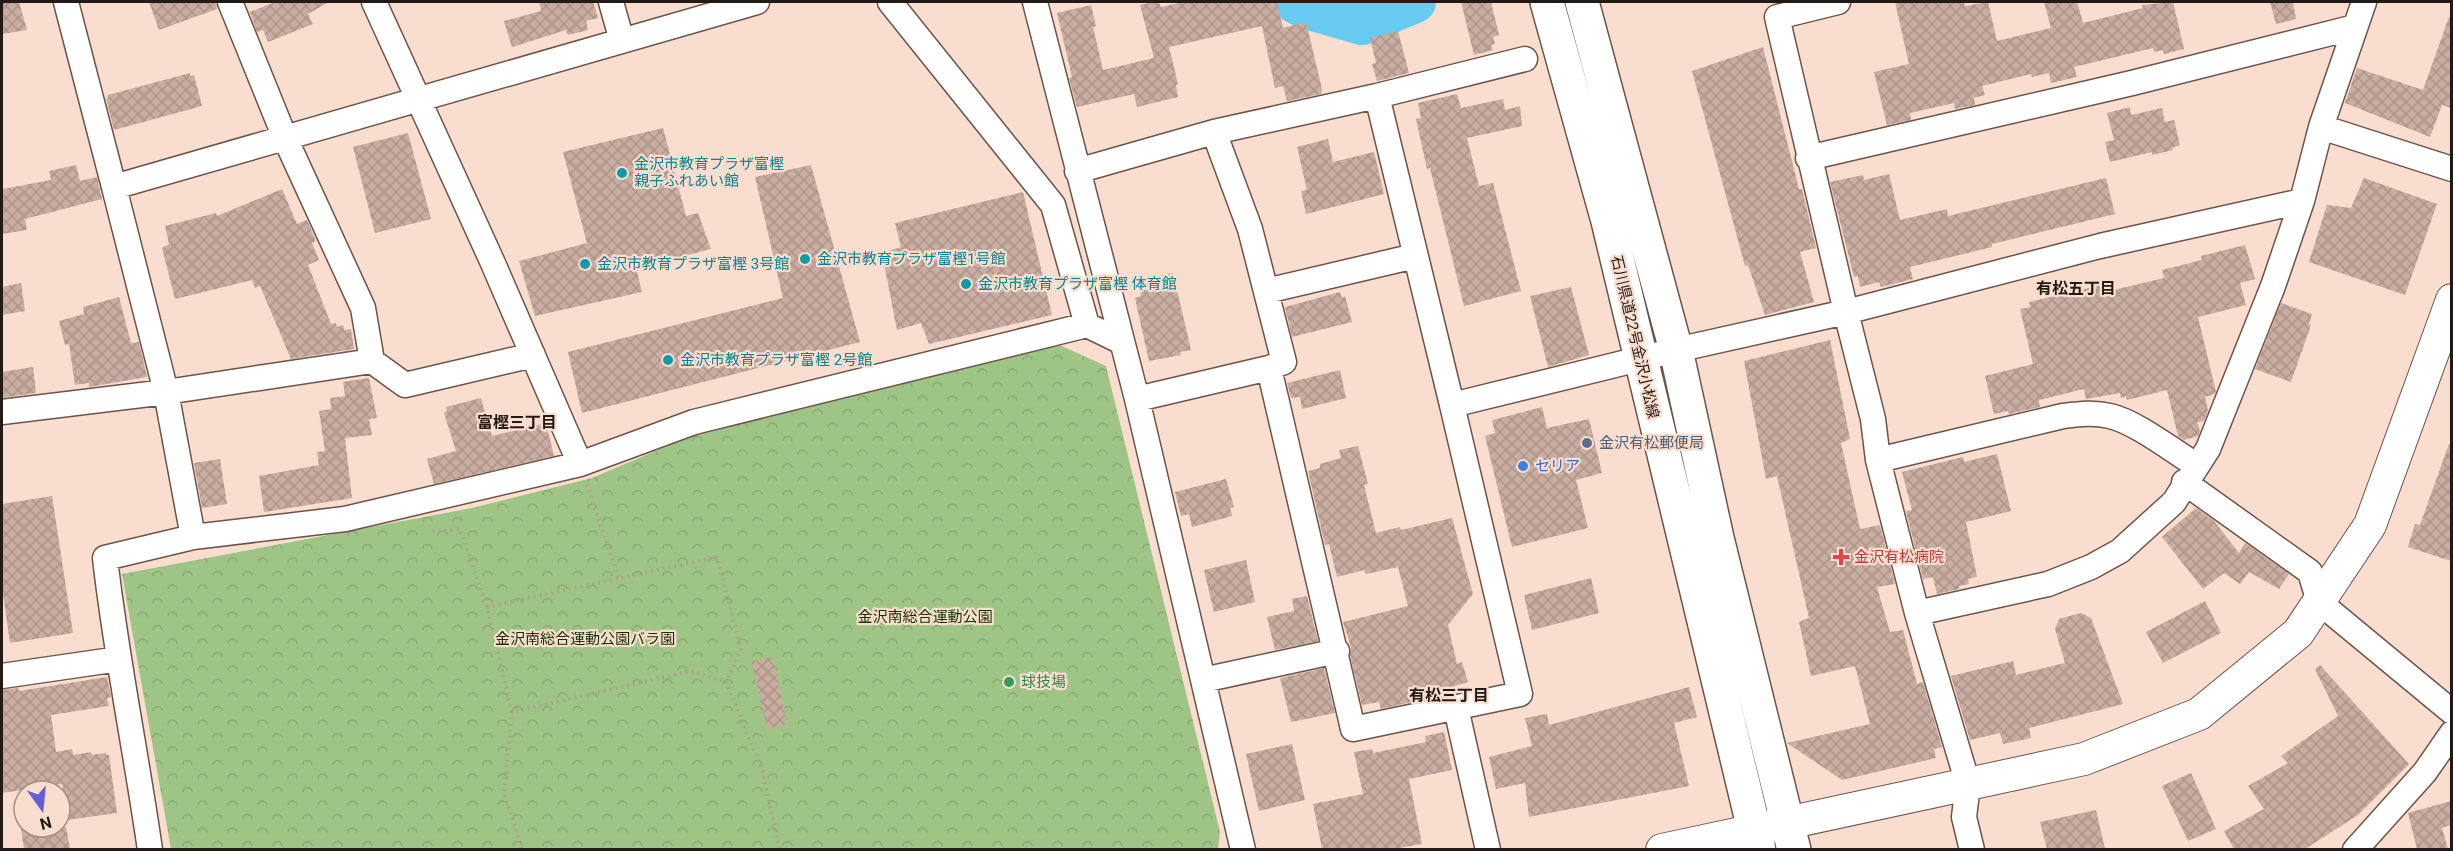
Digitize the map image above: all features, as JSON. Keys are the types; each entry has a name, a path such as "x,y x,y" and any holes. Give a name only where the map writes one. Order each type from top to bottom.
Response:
{"main road":[{"name":"石川県道22号金沢小松線","path":"1547,2 1608,221 1757,840"},
{"path":"1582,2 1676,350 1718,538 1791,836"}],"street":[{"path":"66,2 166,392 193,537"},
{"path":"230,2 285,138 363,308 372,361 405,386 533,355"},
{"path":"374,2 580,464"},
{"path":"611,2 622,41"},
{"path":"114,187 757,2"},
{"path":"890,2 1053,205 1087,325"},
{"path":"1838,2 1777,17 1808,158 1873,419 1878,460 1917,613 1968,784 1964,817 1972,849"},
{"path":"1917,613 2048,584 2091,567 2120,551 2174,502 2208,449 2273,286 2302,201 2320,127 2364,2"},
{"path":"1040,3 1077,171 1137,399 1243,849"},
{"path":"1808,158 2132,83 2355,27"},
{"path":"1077,171 1215,132 1377,96 1525,59"},
{"path":"1269,368 1353,729 1520,694 1377,96"},
{"path":"2320,127 2451,169"},
{"path":"1137,399 1269,368 1284,362 1250,229 1215,132"},
{"path":"1053,205 1084,198"},
{"path":"1452,405 1676,350 1846,312 2100,246 2302,201"},
{"path":"1266,291 1415,256"},
{"path":"1662,849 1791,836 1968,784 2084,759 2199,714 2298,633 2370,525 2451,300"},
{"path":"150,849 111,612 105,558 193,537 345,519 580,464 694,422 1087,325 1122,342"},
{"path":"2,412 166,392 372,361"},
{"path":"1878,460 2063,416 2086,413 2112,416 2147,434 2190,474 2310,572 2319,602 2451,712"},
{"path":"1203,680 1336,651"},
{"path":"2,676 119,659"},
{"path":"1456,708 1488,849"},
{"path":"2355,849 2425,772 2451,733"}],"path":[{"path":"580,464 619,578"},
{"path":"433,532 460,528 487,607 512,712 504,792 522,849"},
{"path":"487,607 717,557 741,649 726,682 762,770 780,849"},
{"path":"512,712 691,670 726,682"}],"green space":[{"name":"金沢南総合運動公園","path":"1055,343 1106,366 1220,832 1218,849 171,849 122,574 472,508 592,478 700,432"}],"building":[{"path":"2,2 19,2 27,30 2,34"},
{"path":"149,2 216,2 217,9 159,30"},
{"path":"275,2 329,2 308,14 313,24 268,42 263,30 257,32 250,12"},
{"path":"539,2 593,2 598,18 586,21 588,30 568,35 566,30 512,47 504,21 541,11"},
{"path":"1159,2 1161,7 1183,2 1277,2 1283,28 1306,22 1322,89 1321,94 1287,101 1283,86 1275,88 1262,26 1169,47 1178,84 1176,85 1178,97 1137,107 1134,94 1077,107 1057,13 1091,5 1096,26 1093,27 1103,70 1154,58 1140,5"},
{"path":"1461,2 1491,2 1499,35 1493,37 1495,44 1491,45 1493,50 1474,55"},
{"path":"1895,2 1964,2 1965,6 1988,2 1997,41 2051,28 2044,2 2077,2 2083,23 2143,8 2142,5 2173,2 2184,49 2164,54 2163,50 2154,52 2153,48 2074,67 2077,77 2051,83 2049,73 2032,77 2031,74 1982,86 1985,95 1974,98 1975,105 1955,109 1954,103 1910,113 1911,120 1887,125 1874,72 1909,64"},
{"path":"2270,2 2293,2 2296,19 2276,24"},
{"path":"2449,17 2451,17 2451,108 2442,105 2430,137 2345,103 2357,68 2423,90"},
{"path":"1398,31 1409,73 1377,81 1372,64 1376,63 1370,38"},
{"path":"1763,47 1816,248 1800,252 1814,302 1765,315 1748,265 1745,266 1692,71"},
{"path":"190,73 190,76 194,75 202,106 114,130 106,98 108,95"},
{"path":"1457,94 1461,108 1503,99 1505,110 1520,106 1522,126 1467,138 1479,186 1493,183 1521,291 1464,306 1416,119 1421,118 1418,103"},
{"path":"2130,107 2131,115 2162,108 2165,122 2174,120 2180,145 2172,148 2173,150 2152,155 2152,152 2110,162 2105,142 2114,140 2107,113"},
{"path":"663,128 686,216 698,213 711,249 636,268 642,292 535,316 519,261 587,243 563,152"},
{"path":"408,133 431,219 375,233 353,147"},
{"path":"1328,139 1333,162 1374,152 1384,194 1306,214 1301,191 1307,190 1297,147"},
{"path":"76,165 80,181 97,177 102,199 25,219 27,230 2,234 3,189 51,180 49,171"},
{"path":"811,165 860,342 582,413 568,352 783,298 755,177"},
{"path":"1889,174 1900,220 1947,209 1948,216 2106,178 2115,214 1910,267 1913,279 1881,287 1879,282 1860,287 1858,276 1854,277 1830,182 1863,175 1864,180"},
{"path":"2364,178 2437,204 2405,295 2309,262 2327,205 2351,208"},
{"path":"282,189 297,224 307,220 316,241 312,243 319,260 308,265 331,324 336,323 337,327 343,325 344,330 351,329 354,349 291,359 260,286 255,288 252,280 175,299 162,248 169,244 165,226 216,213 217,216"},
{"name":"金沢市教育プラザ富樫 体育館","path":"1023,192 1052,315 929,344 921,323 897,330 882,253 901,247 895,223"},
{"path":"2245,245 2255,279 2240,283 2246,305 2198,317 2216,392 2205,397 2208,411 2204,421 2197,422 2200,431 2198,436 2184,440 2178,436 2167,390 2127,400 2126,396 2121,398 2120,393 2086,399 2084,389 2039,400 2040,407 2009,414 2008,411 1994,414 1985,376 2033,364 2020,309 2030,307 2029,302 2107,284 2109,291 2164,278 2162,270 2202,260 2201,256"},
{"path":"1173,273 1191,350 1180,352 1181,355 1149,361 1135,298 1141,296 1138,280"},
{"path":"21,283 25,311 2,315 2,287"},
{"path":"1571,287 1589,355 1548,367 1530,296"},
{"path":"1340,292 1342,298 1345,296 1352,322 1292,337 1285,307"},
{"path":"119,297 131,343 139,342 147,377 89,387 89,383 75,385 69,344 65,345 59,321 84,314 83,307"},
{"path":"2281,303 2312,314 2309,325 2311,325 2291,382 2255,369"},
{"name":"金沢有松病院","path":"1830,340 1850,439 1841,443 1860,529 1880,525 1895,584 1877,587 1890,632 1903,630 1917,684 1923,682 1942,747 1934,749 1936,758 1842,780 1787,743 1870,724 1855,666 1811,676 1799,622 1809,618 1777,476 1766,479 1744,361"},
{"path":"33,367 36,393 2,398 2,372"},
{"path":"1340,370 1346,398 1302,409 1300,397 1291,398 1287,383"},
{"path":"369,378 377,418 369,419 372,435 345,438 352,498 264,512 259,476 319,465 317,452 325,451 319,411 331,409 330,398 345,396 343,382"},
{"path":"481,398 492,436 542,424 544,432 548,431 554,456 434,484 427,459 456,451 444,413 447,411 446,407"},
{"path":"1542,407 1547,428 1589,419 1602,473 1576,480 1588,528 1512,547 1485,436 1495,433 1492,420"},
{"path":"2449,444 2451,445 2451,561 2408,547 2415,524 2420,525"},
{"path":"1358,446 1368,484 1364,485 1376,533 1400,527 1401,530 1452,518 1473,594 1448,625 1457,664 1462,662 1468,682 1419,696 1416,701 1381,709 1379,702 1362,705 1350,655 1351,647 1343,622 1408,606 1398,567 1366,574 1364,570 1337,577 1329,544 1325,545 1308,471 1320,468 1320,464 1341,458 1339,450"},
{"path":"1997,454 2011,511 1966,522 1977,577 1968,579 1969,584 1959,586 1959,589 1937,594 1933,577 1923,579 1906,511 1912,510 1902,472 1963,457 1964,462"},
{"path":"220,459 227,504 202,508 194,463"},
{"path":"1226,479 1234,507 1230,508 1232,516 1192,527 1189,514 1181,516 1175,492"},
{"path":"52,496 73,633 10,643 2,587 2,504"},
{"path":"2196,508 2214,521 2239,553 2245,543 2289,574 2279,589 2249,572 2240,584 2224,573 2203,589 2162,537"},
{"path":"1246,560 1255,602 1214,612 1204,570"},
{"path":"1591,578 1599,613 1532,630 1524,595"},
{"path":"1307,596 1318,641 1275,650 1267,617 1294,611 1292,599"},
{"path":"2205,601 2221,633 2163,663 2146,632"},
{"path":"2081,613 2091,618 2123,704 2029,728 2031,738 2003,744 2000,733 1970,740 1951,676 2013,661 2016,675 2065,663 2055,629 2059,619"},
{"path":"773,657 787,724 767,729 752,662"},
{"path":"2320,665 2409,764 2358,815 2305,849 2234,849 2224,831 2264,809 2248,786 2288,763 2281,756 2338,716 2315,669"},
{"path":"1324,668 1335,713 1291,722 1280,678"},
{"path":"107,677 111,697 107,698 109,706 51,715 56,752 72,749 73,755 91,752 92,755 106,753 109,755 117,813 72,819 72,779 12,779 12,792 2,793 2,690 18,688 19,691"},
{"path":"1689,687 1697,717 1674,723 1689,786 1529,817 1525,783 1496,789 1489,757 1532,746 1525,718 1547,714 1549,725"},
{"path":"1444,732 1452,770 1409,779 1422,844 1393,849 1322,849 1313,804 1363,794 1354,752 1372,749 1373,753 1426,742 1425,736"},
{"path":"1292,744 1305,800 1259,811 1246,754"},
{"path":"2191,773 2216,829 2188,841 2162,786"},
{"path":"2451,801 2451,825 2442,828 2448,849 2417,849 2408,813"},
{"path":"2096,810 2105,849 2047,849 2040,822"},
{"path":"22,839 68,839 70,849 24,849"}],"waterway":[{"path":"1294,2 1303,7 1362,24 1415,2"}],"place":[{"name":"金沢市教育プラザ富樫 親子ふれあい館","path":"622,173"},
{"name":"金沢市教育プラザ富樫1号館","path":"805,259"},
{"name":"金沢市教育プラザ富樫 3号館","path":"585,264"},
{"name":"金沢市教育プラザ富樫 体育館","path":"966,284"},
{"name":"金沢市教育プラザ富樫 2号館","path":"668,360"},
{"name":"金沢有松郵便局","path":"1587,443"},
{"name":"セリア","path":"1523,466"},
{"name":"金沢有松病院","path":"1841,557"},
{"name":"球技場","path":"1009,682"}],"district":[{"name":"有松五丁目","path":"2076,288"},
{"name":"富樫三丁目","path":"517,422"},
{"name":"有松三丁目","path":"1449,695"}],"park label":[{"name":"金沢南総合運動公園バラ園","path":"585,639"}]}
